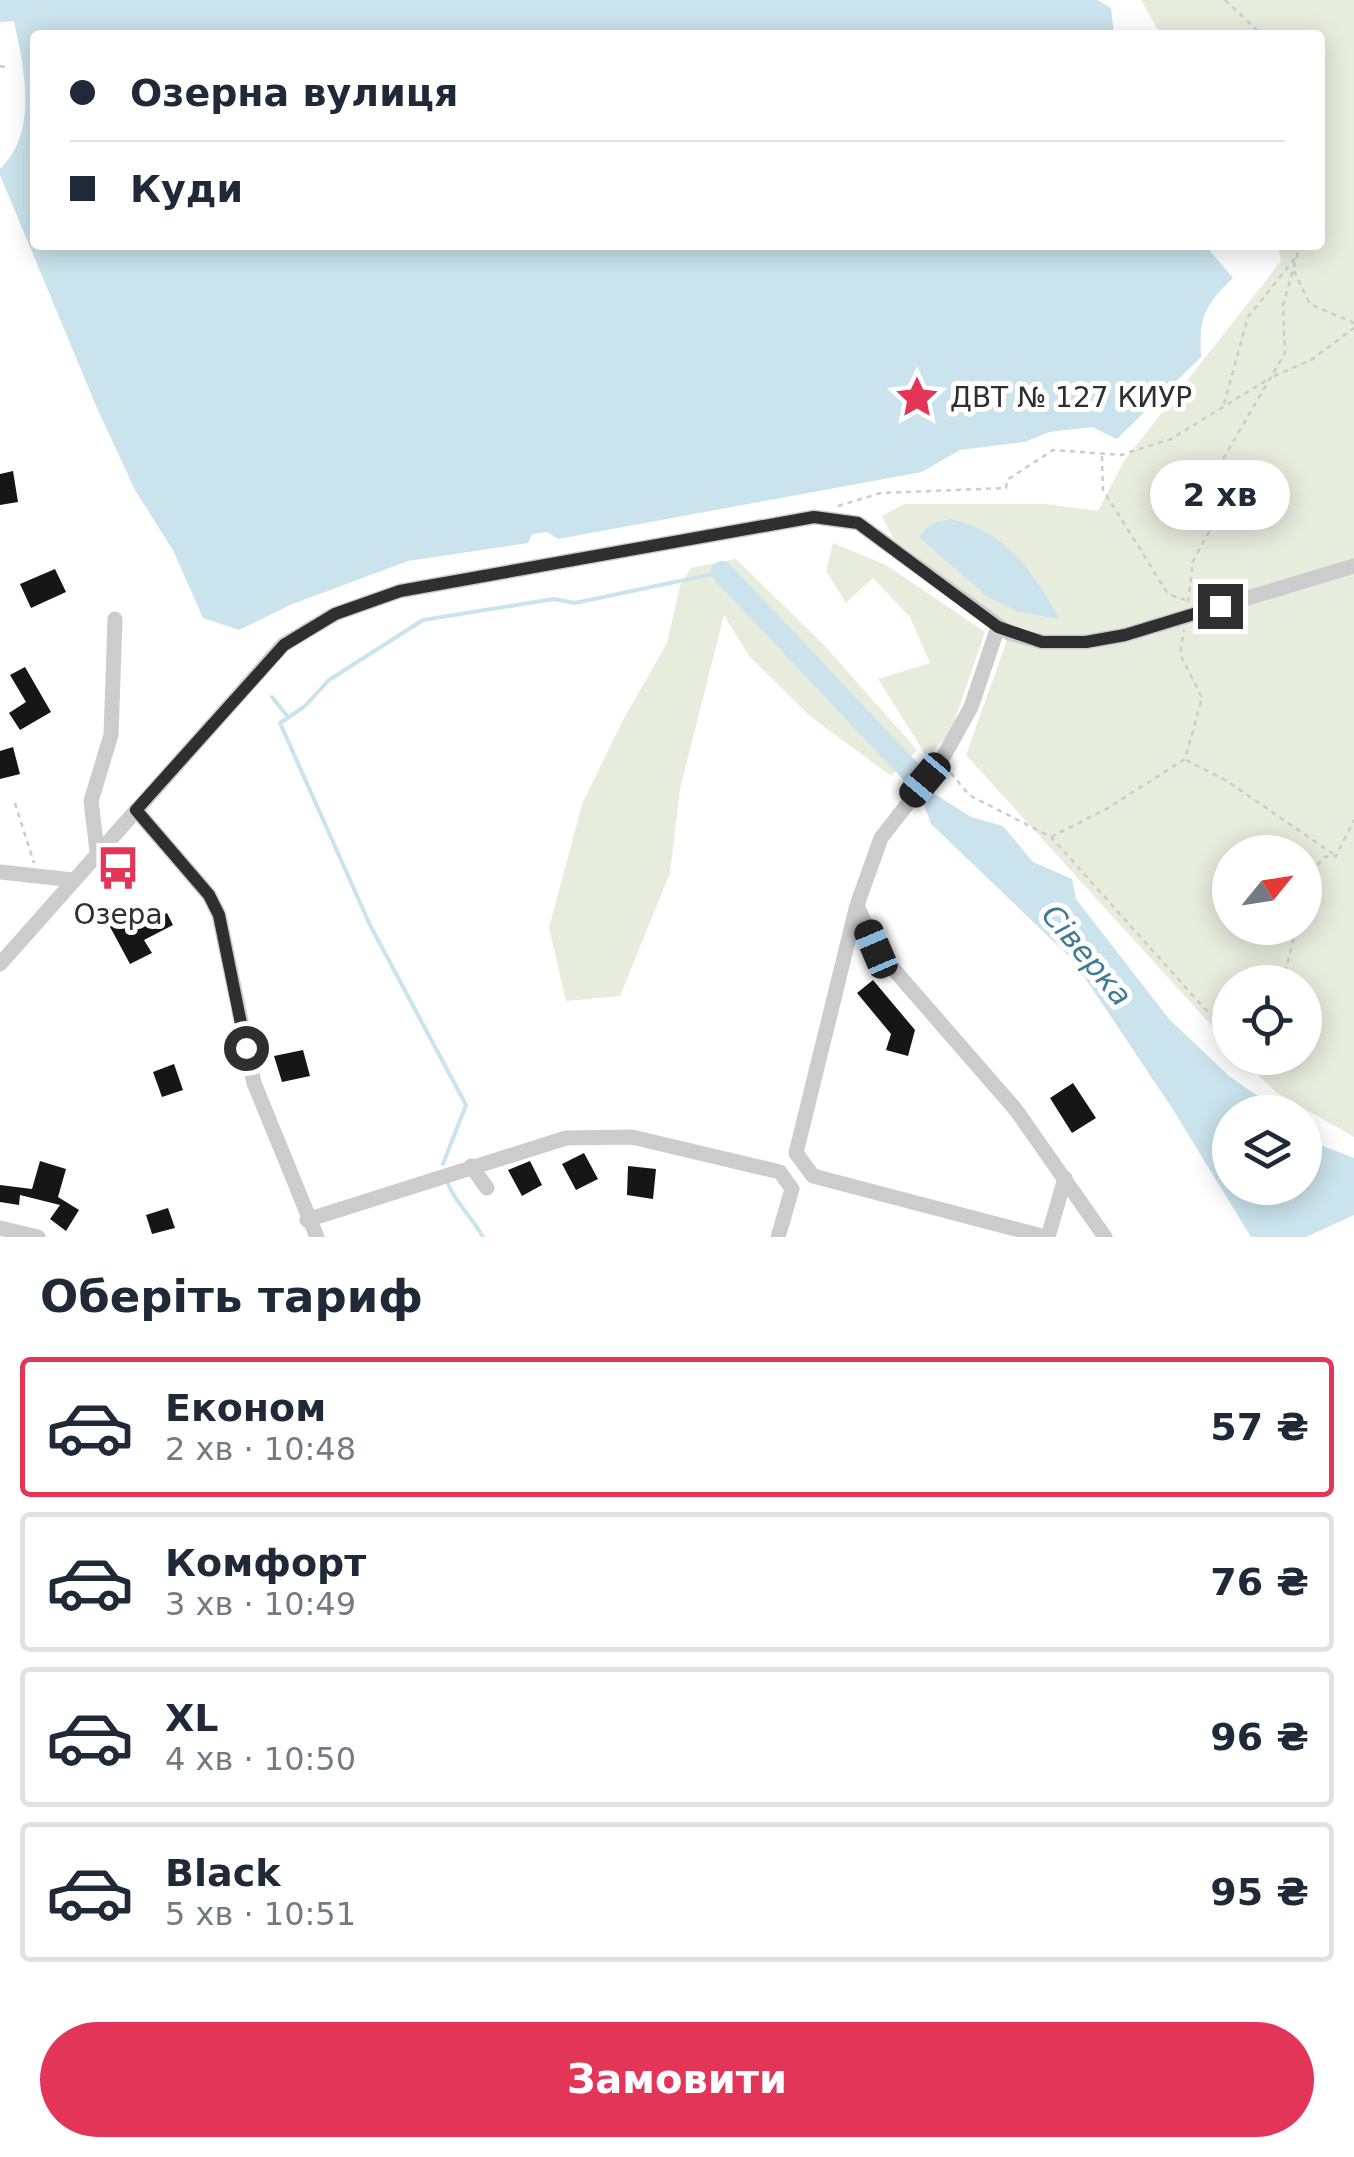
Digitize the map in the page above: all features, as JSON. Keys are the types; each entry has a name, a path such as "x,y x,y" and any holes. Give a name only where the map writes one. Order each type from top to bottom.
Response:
{"street":[{"path":"0,964 284,645 335,614 400,591 814,517 858,523 998,627 1042,642 1086,642 1187,609 1354,566"},
{"path":"97,851 91,801 111,735 115,618"},
{"path":"998,627 971,707 942,761 881,838 858,906 796,1153 813,1176 1047,1237 1065,1178"},
{"path":"136,810 209,895 219,915 254,1082 316,1237"},
{"path":"0,872 73,880"},
{"path":"858,906 876,949 1016,1110 1105,1237"},
{"path":"307,1220 566,1138 632,1137 780,1172 792,1189 778,1237"},
{"path":"471,1166 487,1188"},
{"path":"0,1228 38,1237"}],"path":[{"path":"1225,0 1257,30"},
{"path":"0,66 9,68"},
{"path":"1051,837 1108,808 1185,759 1202,698 1180,654 1193,562 1214,524 1220,464 1286,353 1283,305 1299,250"},
{"path":"1223,407 1248,317 1297,256"},
{"path":"814,517 882,493 1006,488 1007,480 1053,450 1121,455 1171,439 1271,378 1311,360 1354,326 1310,304 1293,270"},
{"path":"1102,455 1103,490 1168,594 1187,609"},
{"path":"1185,759 1227,781 1336,856"},
{"path":"942,761 969,795 1051,837 1212,1014"},
{"path":"15,804 36,874"},
{"path":"1336,856 1354,820"},
{"path":"1322,860 1336,856"}],"shaded area":[{"path":"1141,0 1354,0 1354,1137 1322,1119 1322,1095 1280,1095 1258,1075 1322,1075 1322,965 1212,965 1212,1026 966,755 1011,629 893,538 882,516 904,504 1045,504 1098,511 1124,461 1281,261 1279,250 1325,250 1325,30 1158,30","holes":["999,541 1033,576 1046,596 1058,618 1019,612"]},
{"path":"833,543 886,565 985,632 950,734 927,757 878,679 930,663 910,617 873,578 846,603 826,571"},
{"path":"736,559 824,645 917,750 891,776 810,716 749,656 724,615 680,789 670,873 620,996 566,1001 549,928 582,804 667,643 680,586 691,568"}],"water":[{"path":"0,0 1098,0 1111,8 1113,30 30,30 30,247 0,175 20,137 25,99 14,21 0,22"},
{"path":"31,250 1209,250 1233,278 1205,313 1201,357 1117,439 1092,427 1049,432 1025,442 960,450 922,472 558,539 547,532 532,534 528,543 408,561 290,605 239,630 203,618 173,550 135,490"},
{"path":"950,519 1002,543 1028,570 1059,619 1019,612 988,597 919,537 931,524"},
{"path":"930,791 971,817 1003,826 1033,862 1072,879 1076,899 1169,1019 1212,1060 1212,1075 1228,1075 1257,1095 1212,1095 1212,1173 1073,960 931,824 923,802"},
{"path":"1322,1146 1354,1158 1354,1215 1306,1237 1251,1237 1231,1205 1322,1205"}],"building":[{"path":"13,471 18,502 0,505 0,474"},
{"path":"55,569 66,592 31,608 20,584"},
{"path":"25,667 51,712 20,730 9,713 26,702 10,675"},
{"path":"13,747 20,774 0,779 0,751"},
{"path":"167,913 173,925 144,940 152,953 130,964 109,925 130,914 138,929"},
{"path":"873,980 915,1030 908,1056 886,1050 891,1034 857,993"},
{"path":"303,1050 310,1076 282,1082 274,1056"},
{"path":"174,1064 183,1090 162,1097 153,1072"},
{"path":"1073,1083 1096,1118 1072,1133 1050,1098"},
{"path":"584,1153 598,1179 576,1190 562,1164"},
{"path":"40,1161 66,1169 58,1197 79,1210 66,1231 50,1219 60,1205 20,1195 19,1205 0,1202 0,1185 32,1189"},
{"path":"530,1161 542,1185 522,1196 508,1170"},
{"path":"628,1166 656,1169 653,1199 627,1195"},
{"path":"168,1208 175,1228 152,1234 146,1215"}],"waterway":[{"path":"443,1164 466,1105 370,925 280,723 304,707 329,680 423,620 554,599 575,603 722,572"},
{"name":"Сіверка","path":"722,572 911,772"},
{"path":"272,697 288,717"},
{"path":"448,1184 483,1237"}],"place":[{"name":"ДВТ № 127 КИУР","path":"917,397"},
{"name":"Озера","path":"118,868"}],"route":[{"path":"246,1048 219,915 209,895 136,810 284,645 335,614 400,591 814,517 858,523 998,627 1009,634 1042,642 1086,642 1125,635 1220,606"}]}
